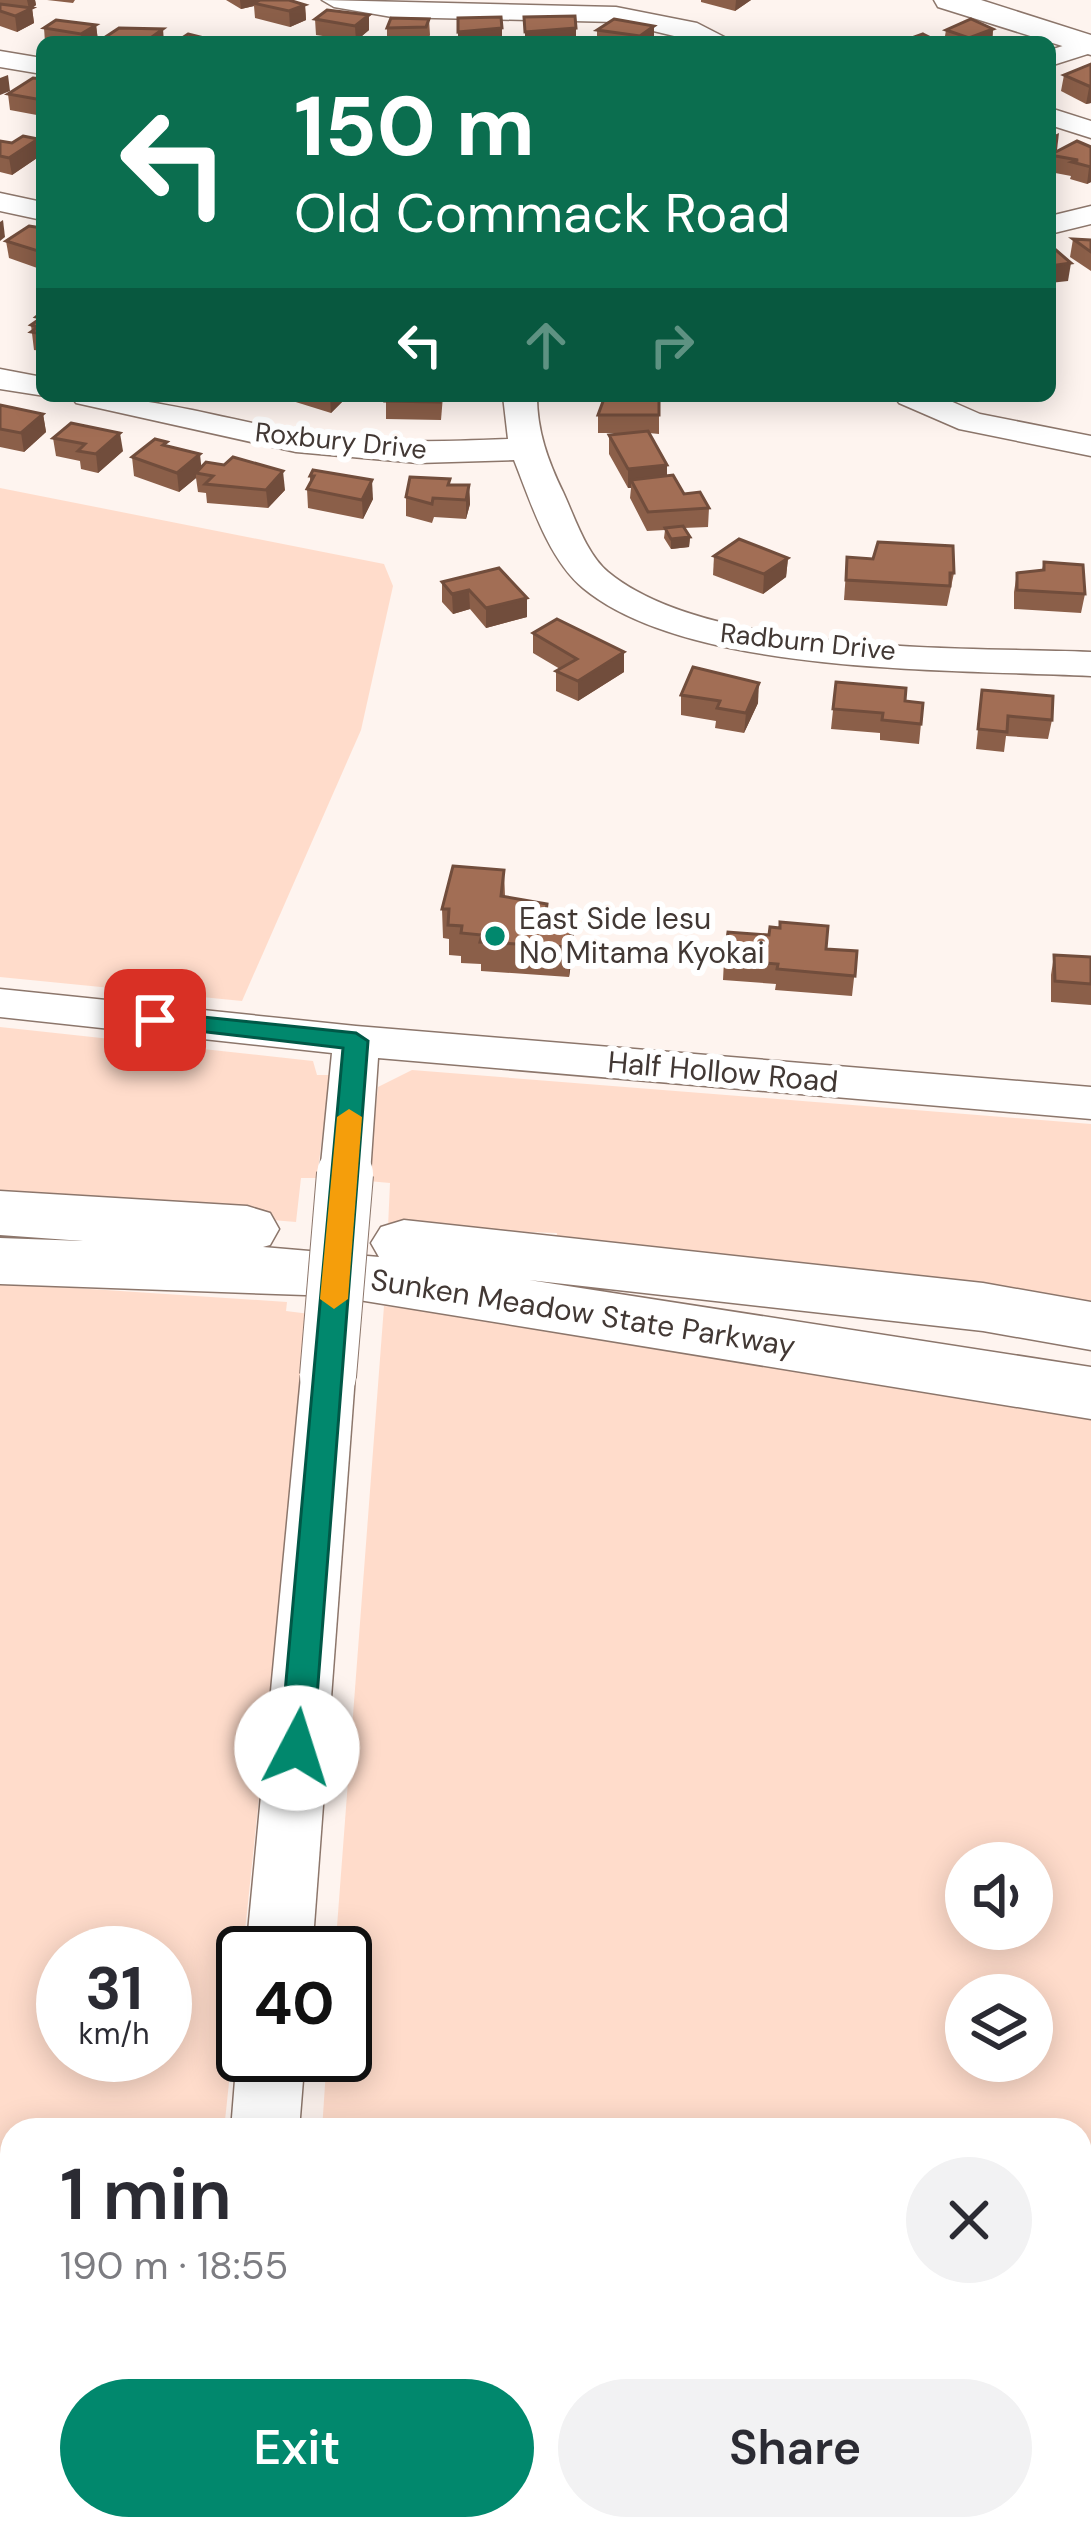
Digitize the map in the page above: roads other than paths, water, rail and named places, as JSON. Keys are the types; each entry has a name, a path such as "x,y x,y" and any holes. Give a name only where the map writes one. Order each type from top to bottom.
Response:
{"highway":[{"name":"Sunken Meadow State Parkway","path":"0,1213 137,1219 563,1258 983,1307 1091,1326"},
{"name":"Sunken Meadow State Parkway","path":"0,1261 334,1273 1091,1393"}],"main road":[{"path":"949,0 1091,45"}],"street":[{"path":"334,0 423,11 622,12 701,29 712,36"},
{"path":"1056,56 1091,45"},
{"path":"0,59 36,65"},
{"path":"1056,118 1091,130"},
{"path":"0,202 36,210"},
{"path":"1056,223 1091,214"},
{"path":"0,379 36,386"},
{"name":"Roxbury Drive","path":"120,402 296,442 418,453 525,449"},
{"name":"Radburn Drive","path":"521,402 525,449 563,531 594,579 647,614 722,636 810,646 1091,664"},
{"path":"925,402 971,422 1091,446"},
{"name":"Half Hollow Road","path":"0,1003 356,1041 1091,1103"},
{"path":"281,1926 356,1041"},
{"path":"266,2118 269,2082"}],"place":[{"name":"East Side Iesu No Mitama Kyokai","path":"495,936"}]}
